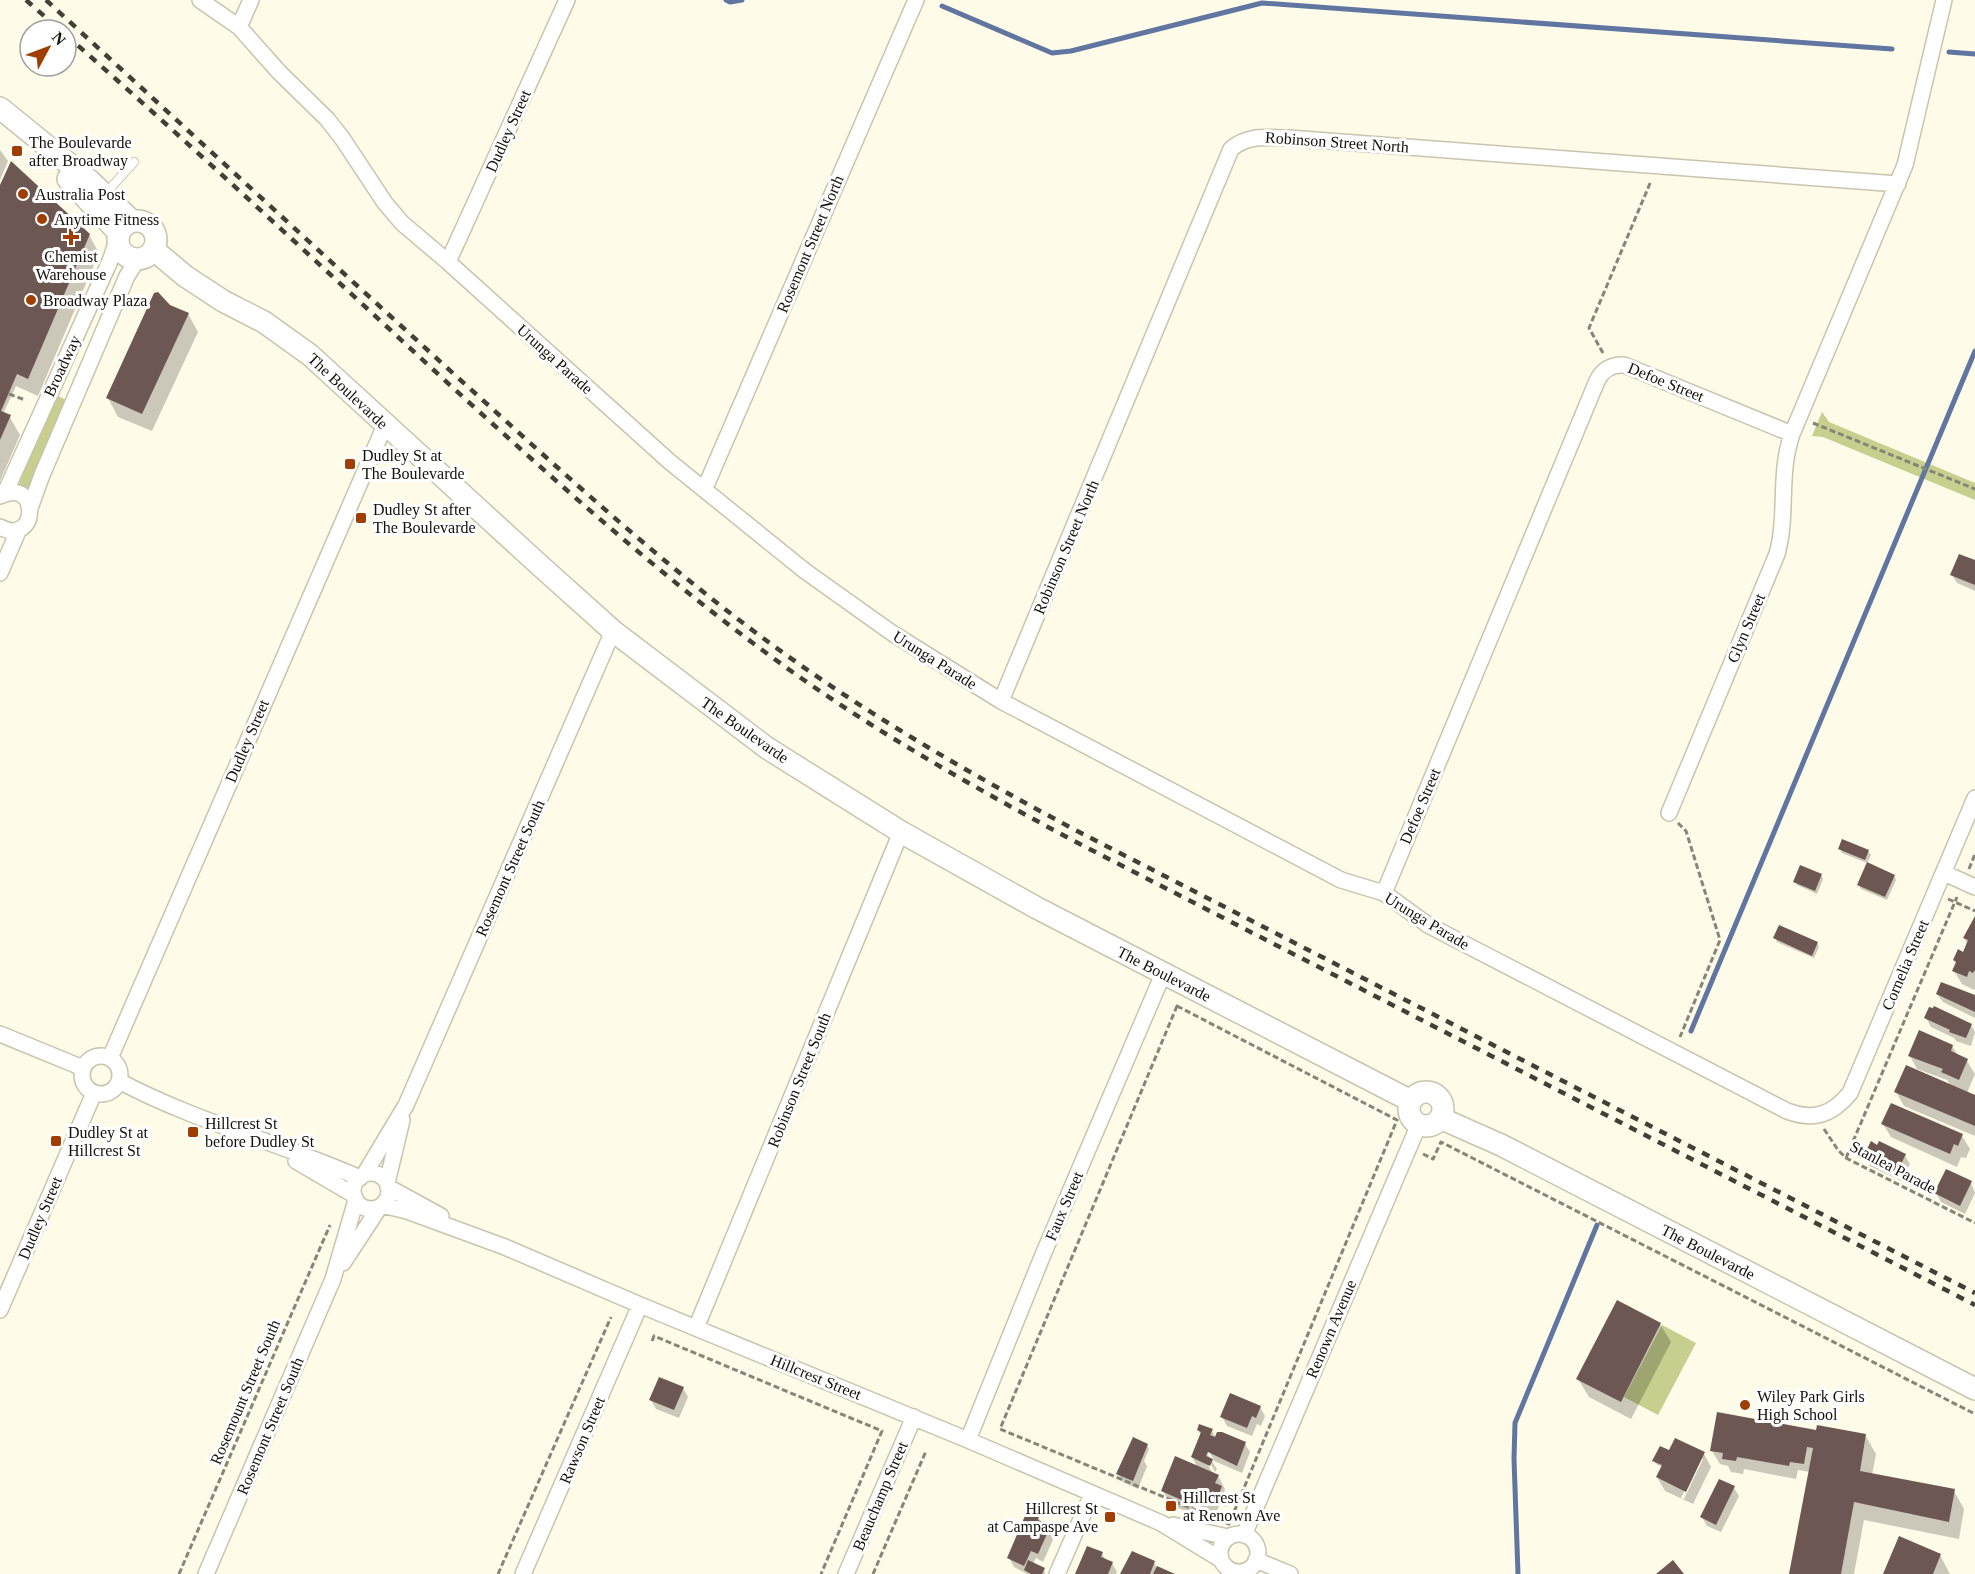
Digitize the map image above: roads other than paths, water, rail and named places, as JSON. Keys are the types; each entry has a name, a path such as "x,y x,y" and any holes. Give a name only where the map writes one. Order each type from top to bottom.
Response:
{"street":[{"name":"Urunga Parade","path":"200,0 239,27 279,72 327,119 385,203 402,223 670,462 805,571 892,633 1001,701 1171,792 1341,880 1383,893 1428,925 1787,1111 1815,1115"},
{"path":"239,27 250,0"},
{"name":"Dudley Street","path":"448,262 567,0"},
{"name":"Rosemont Street North","path":"705,488 916,0"},
{"path":"1792,434 1905,165 1944,0"},
{"name":"The Boulevarde","path":"0,108 105,194 123,231 121,251 132,258 146,255 287,337 332,373 385,425 613,630 767,748 901,832 1037,908 1411,1101"},
{"name":"The Boulevarde","path":"0,113 123,231"},
{"name":"Robinson Street North","path":"1001,701 1232,149 1238,143 1258,137 1289,138 1898,184"},
{"name":"The Boulevarde","path":"123,231 138,221 150,226 156,237 146,255"},
{"name":"Broadway","path":"3,494 123,231"},
{"name":"Broadway","path":"30,508 127,276 146,255"},
{"name":"Defoe Street","path":"1383,893 1597,381 1604,371 1616,364 1632,368 1792,434"},
{"name":"Dudley Street","path":"110,1058 385,425"},
{"name":"Glyn Street","path":"1669,813 1777,554 1784,469 1792,434"},
{"path":"0,573 19,529 28,521 30,508 24,497 18,493 3,494"},
{"path":"0,527 8,530 19,529"},
{"name":"Rosemont Street South","path":"362,1177 406,1105 613,630"},
{"name":"Cornelia Street","path":"1815,1115 1826,1114 1842,1103 1855,1083 1975,798"},
{"name":"Robinson Street South","path":"696,1328 901,832"},
{"path":"1944,873 1970,884"},
{"name":"Faux Street","path":"968,1440 1042,1257 1163,974"},
{"path":"0,1034 83,1068"},
{"path":"98,1056 110,1058 119,1068 119,1082 109,1092 94,1093 82,1080 83,1068 92,1058 98,1056"},
{"path":"119,1082 259,1140 362,1177 377,1175 388,1185 388,1196 380,1207 368,1209 355,1198 259,1140"},
{"name":"Dudley Street","path":"0,1310 94,1093"},
{"path":"1419,1094 1434,1095 1443,1107 1440,1118 1428,1126 1419,1124 1411,1117 1409,1106 1411,1101 1419,1094"},
{"name":"Rosemont Street South","path":"388,1185 406,1105"},
{"name":"The Boulevarde","path":"1440,1118 1502,1145 1975,1389"},
{"name":"Renown Avenue","path":"1236,1536 1419,1124"},
{"path":"355,1198 355,1185 362,1177"},
{"name":"Hillcrest Street","path":"388,1185 470,1233"},
{"name":"Rosemont Street South","path":"206,1574 333,1279 355,1198"},
{"name":"Rosemont Street South","path":"333,1279 380,1207"},
{"name":"Hillcrest Street","path":"380,1207 407,1211 470,1233 968,1440 1161,1523 1226,1567"},
{"name":"Rawson Street","path":"523,1574 640,1305"},
{"name":"Beauchamp Street","path":"846,1574 914,1418"},
{"path":"1057,1574 1092,1494"},
{"name":"Hillcrest Street","path":"1161,1523 1236,1536"},
{"path":"1236,1536 1250,1538 1257,1548 1253,1566 1242,1572 1226,1567 1221,1547 1236,1536"},
{"path":"1256,1560 1290,1574"}],"lane":[{"path":"105,194 134,162"}],"waterway":[{"path":"726,0 730,2 742,0"},
{"path":"942,6 1052,53 1071,51 1262,3 1892,49"},
{"path":"1949,52 1975,54"},
{"path":"1691,1031 1975,351"},
{"path":"1518,1574 1515,1423 1597,1225"}],"railway":[{"path":"26,0 46,18"},
{"path":"46,0 456,376 608,512 726,610 842,694 960,766 1081,833 1975,1293"},
{"path":"78,46 212,165 578,500 709,610 801,678 867,722 935,764 1074,841 1975,1305"}],"place":[{"name":"The Boulevarde after Broadway","path":"17,151"},
{"name":"Australia Post","path":"23,194"},
{"name":"Anytime Fitness","path":"42,219"},
{"name":"Chemist Warehouse","path":"71,237"},
{"name":"Broadway Plaza","path":"31,300"},
{"name":"Dudley St at The Boulevarde","path":"350,464"},
{"name":"Dudley St after The Boulevarde","path":"361,518"},
{"name":"Hillcrest St before Dudley St","path":"193,1132"},
{"name":"Dudley St at Hillcrest St","path":"56,1141"},
{"name":"Wiley Park Girls High School","path":"1745,1405"},
{"name":"Hillcrest St at Renown Ave","path":"1171,1506"},
{"name":"Hillcrest St at Campaspe Ave","path":"1110,1517"}]}
